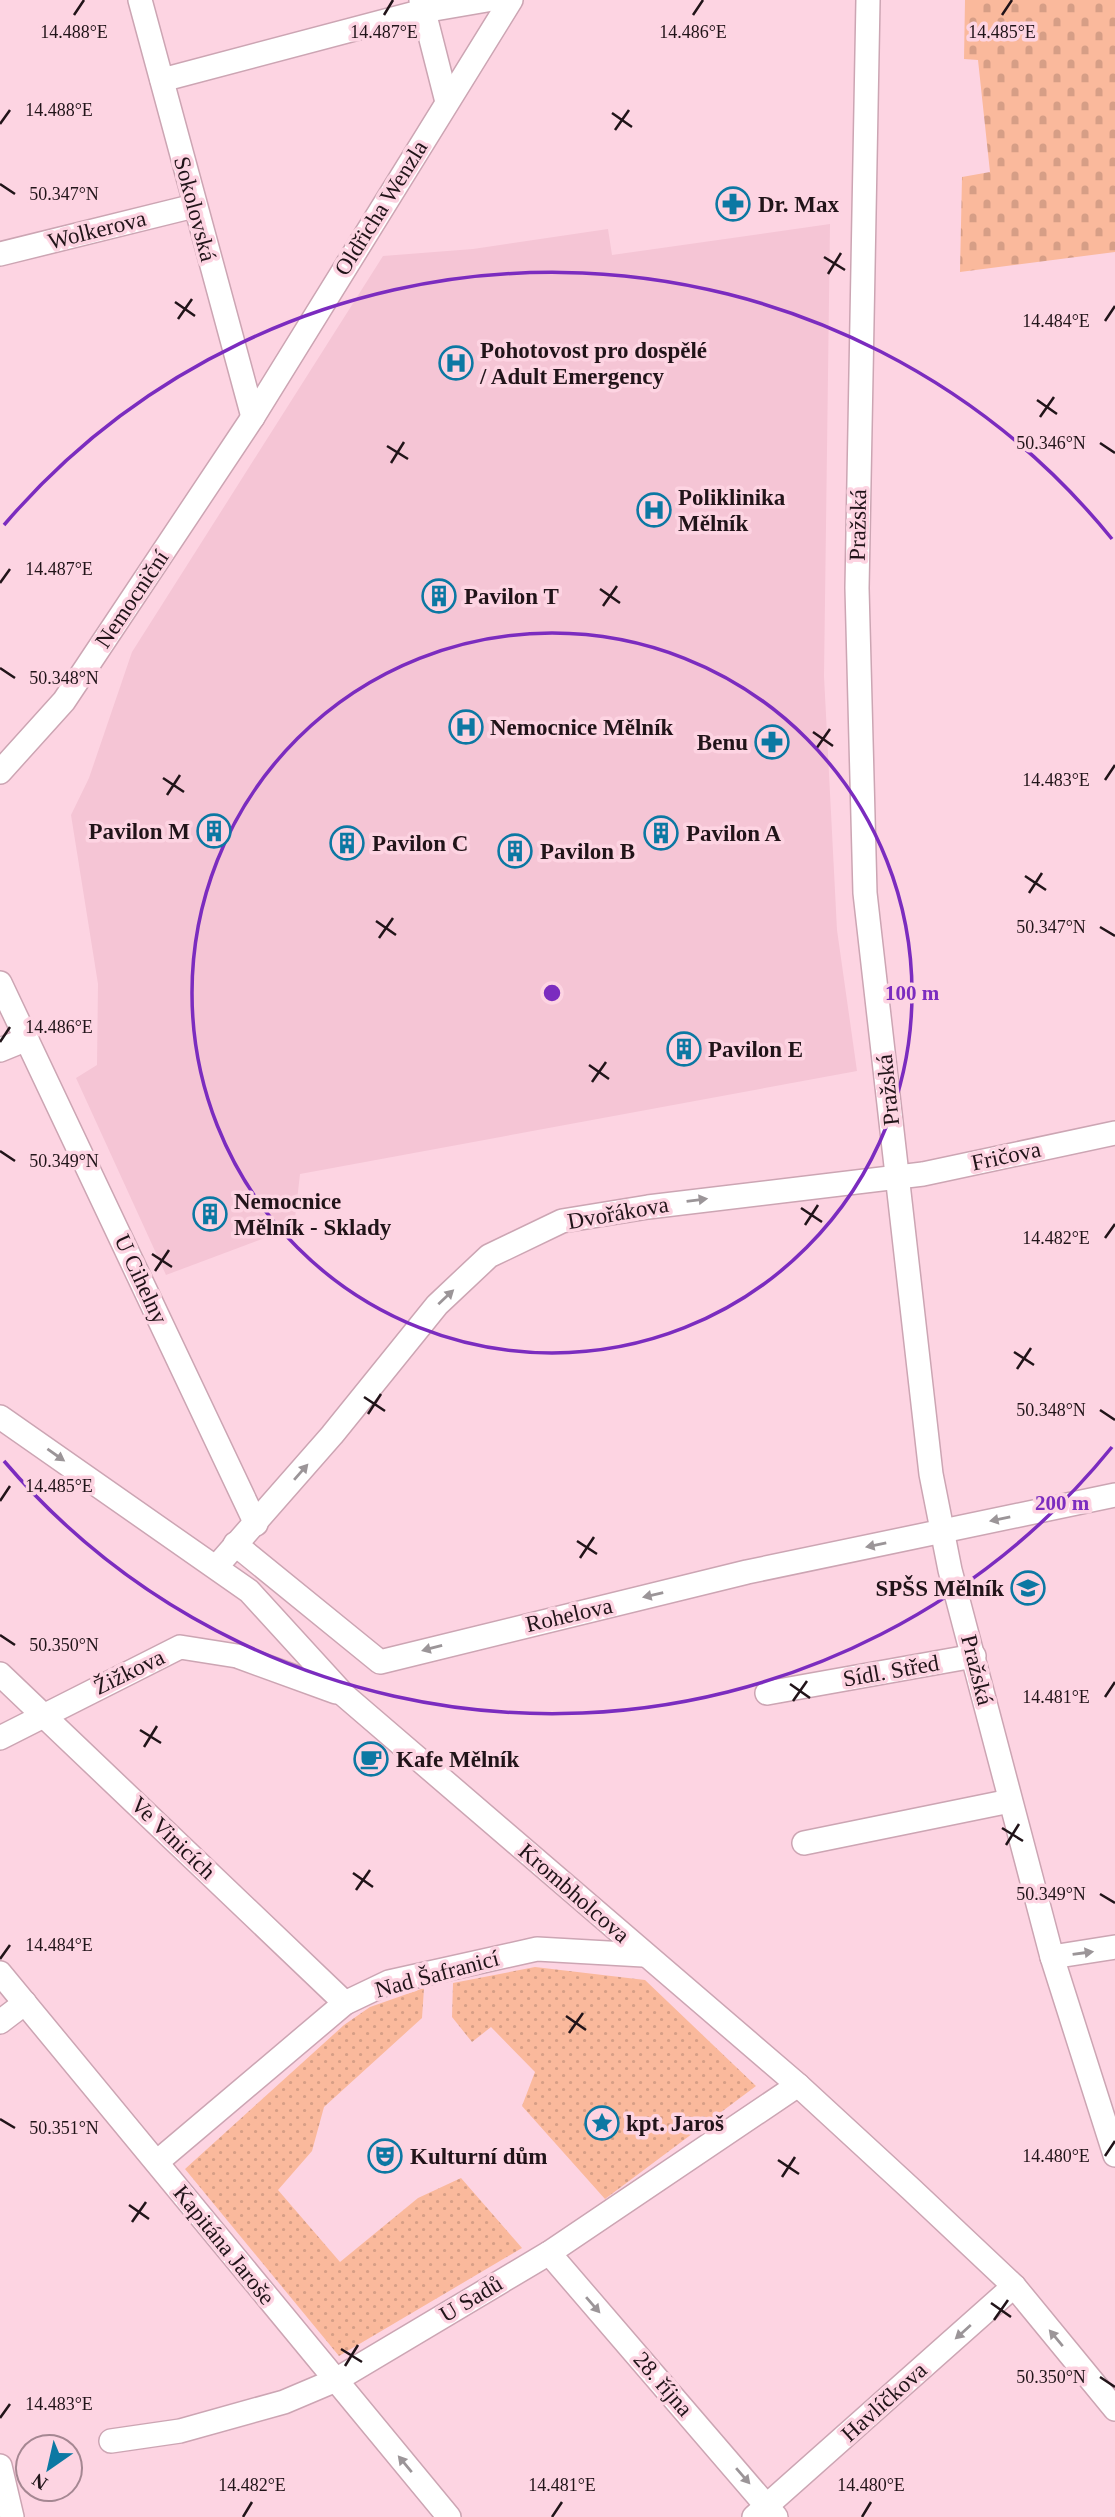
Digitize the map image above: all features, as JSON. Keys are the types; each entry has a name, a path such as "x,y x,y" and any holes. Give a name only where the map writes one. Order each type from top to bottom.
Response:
{"street":[{"name":"Sokolovská","path":"140,0 253,417"},
{"path":"162,80 422,5 487,0"},
{"name":"Oldřicha Wenzla","path":"253,417 511,0"},
{"name":"Pražská","path":"868,0 857,588 865,893 897,1178 931,1474 942,1531 1052,1957 1115,2154"},
{"path":"422,5 447,102"},
{"name":"Wolkerova","path":"0,254 194,206"},
{"name":"Nemocniční","path":"0,772 64,701 253,417"},
{"name":"U Cihelny","path":"0,983 256,1524"},
{"path":"0,1050 27,1039"},
{"name":"Fričova","path":"897,1178 1115,1133"},
{"name":"Dvořákova","path":"256,1524 437,1305 489,1256 562,1221 648,1207 897,1178"},
{"name":"Krombholcova","path":"0,1417 217,1566 249,1591 344,1695 798,2085 1013,2286 1115,2409"},
{"path":"942,1531 1115,1495"},
{"path":"217,1566 256,1524"},
{"name":"Rohelova","path":"235,1544 380,1662 747,1572 942,1531"},
{"name":"Žižkova","path":"0,1738 180,1647 237,1656 344,1695"},
{"name":"Sídl. Střed","path":"766,1693 974,1656"},
{"name":"Ve Vinicích","path":"0,1675 345,2003"},
{"path":"804,1843 1010,1801"},
{"path":"1052,1957 1115,1947"},
{"name":"Nad Šafranicí","path":"157,2162 345,2003 389,1982 537,1949 643,1955 639,1949"},
{"name":"Kapitána Jaroše","path":"0,1973 449,2517"},
{"path":"0,2022 25,2003"},
{"name":"U Sadů","path":"111,2441 180,2431 271,2406 336,2380 548,2253 798,2085"},
{"name":"28. října","path":"548,2253 754,2489 765,2514"},
{"name":"Havlíčkova","path":"765,2514 1013,2286"},
{"path":"0,2466 12,2517"}],"shaded area":[{"name":"Nemocnice Mělník","path":"830,224 824,676 837,930 857,1071 300,1174 294,1227 166,1275 76,1078 97,1065 98,984 71,815 89,778 132,652 383,256 473,249 608,229 612,255"}],"green space":[{"path":"965,0 1115,0 1115,252 960,272 962,177 990,172 978,60 964,59"},
{"path":"535,1967 645,1980 756,2086 605,2199 522,2106 535,2072 491,2027 472,2042 452,2017 453,1983"},
{"path":"424,1988 422,2018 324,2107 312,2151 278,2190 340,2262 418,2198 461,2178 522,2248 339,2356 185,2169 344,2025 370,2007"}],"place":[{"name":"Dr. Max","path":"733,204"},
{"name":"Pohotovost pro dospělé / Adult Emergency","path":"456,363"},
{"name":"Poliklinika Mělník","path":"654,510"},
{"name":"Pavilon T","path":"439,596"},
{"name":"Nemocnice Mělník","path":"466,727"},
{"name":"Benu","path":"772,742"},
{"name":"Pavilon M","path":"214,831"},
{"name":"Pavilon A","path":"661,833"},
{"name":"Pavilon C","path":"347,843"},
{"name":"Pavilon B","path":"515,851"},
{"name":"Pavilon E","path":"684,1049"},
{"name":"Nemocnice Mělník - Sklady","path":"210,1214"},
{"name":"SPŠS Mělník","path":"1028,1588"},
{"name":"Kafe Mělník","path":"371,1759"},
{"name":"kpt. Jaroš","path":"602,2123"},
{"name":"Kulturní dům","path":"385,2156"}]}
